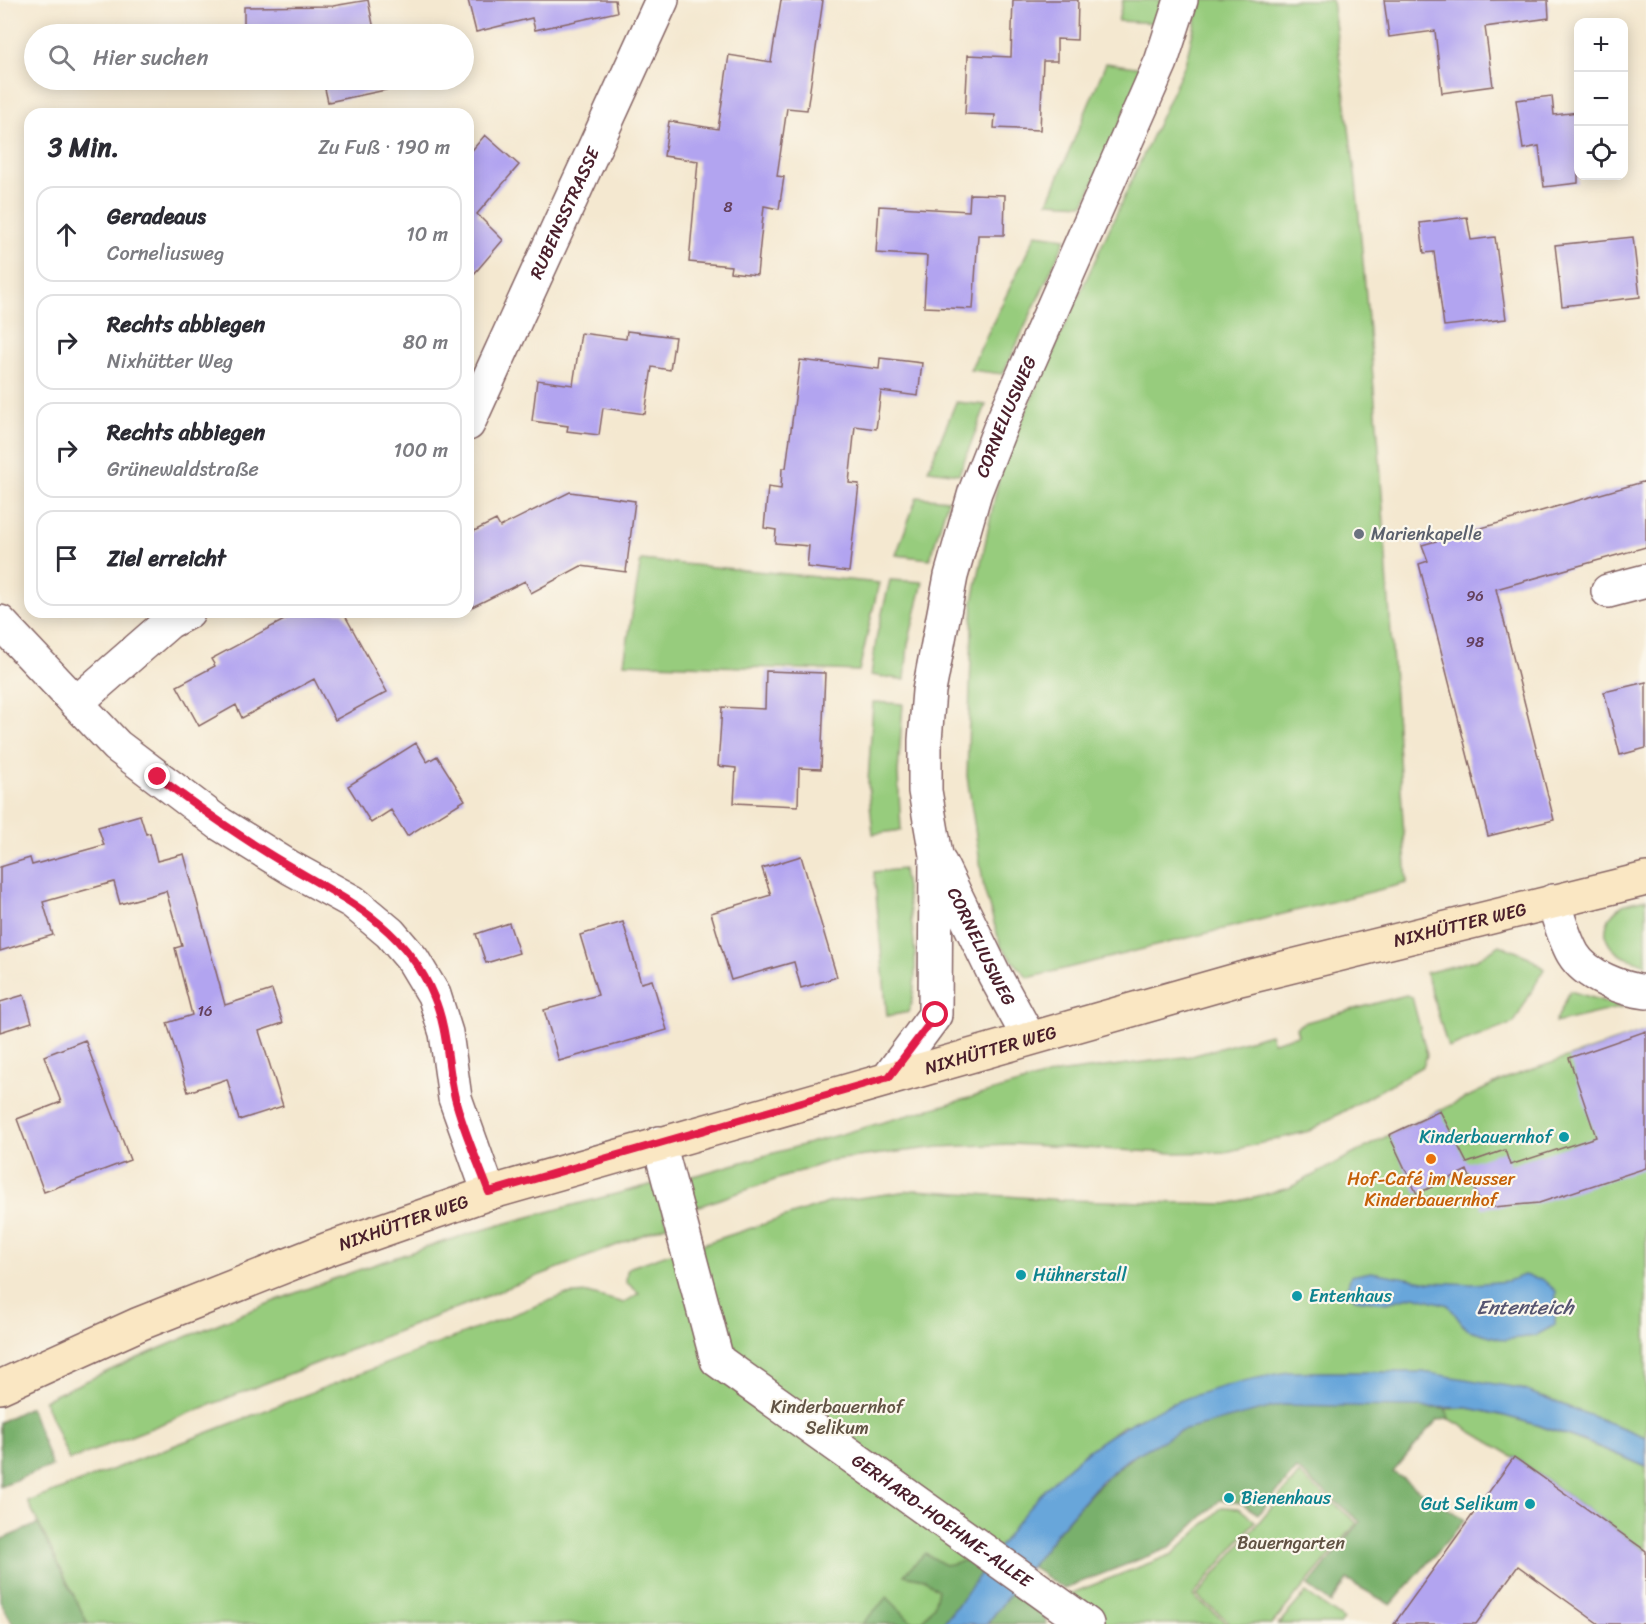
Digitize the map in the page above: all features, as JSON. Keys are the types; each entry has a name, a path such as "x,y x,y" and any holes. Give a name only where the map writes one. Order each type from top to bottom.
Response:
{"main road":[{"name":"NIXHÜTTER WEG","path":"0,1387 139,1324 328,1249 489,1192 1251,976 1646,879"}],"street":[{"name":"RUBENSSTRASSE","path":"474,411 662,0"},
{"name":"CORNELIUSWEG","path":"889,1077 936,1015 936,855 925,791 924,740 929,691 951,576 969,513 1002,423 1161,62 1181,0"},
{"path":"1608,591 1646,581"},
{"path":"76,703 169,622 177,618"},
{"path":"0,622 117,746 220,824 291,868 354,902 390,933 413,960 434,995 446,1033 455,1098 489,1192"},
{"name":"CORNELIUSWEG","path":"936,855 994,974 1029,1038"},
{"name":"NIXHÜTTER WEG","path":"1553,901 1574,956 1596,974 1629,990 1646,992"},
{"name":"GERHARD-HOEHME-ALLEE","path":"659,1143 717,1360 1087,1624"}],"green space":[{"path":"1123,0 1162,0 1158,23 1118,21"},
{"path":"1201,0 1332,0 1356,181 1379,447 1407,883 1028,978 1001,947 984,889 967,776 973,601 1002,463 1185,64"},
{"path":"1106,63 1144,68 1084,204 1048,202"},
{"path":"1036,234 1066,238 1003,374 970,370"},
{"path":"956,402 986,405 959,474 928,470"},
{"path":"917,497 948,500 930,559 896,555"},
{"path":"641,560 879,583 859,671 624,663"},
{"path":"890,580 923,582 908,644 905,680 871,675 877,634"},
{"path":"873,702 903,704 898,773 901,830 873,834 868,783"},
{"path":"903,869 914,941 915,977 909,1012 887,1016 874,872"},
{"path":"1646,899 1646,964 1615,951 1608,942 1606,930 1610,918 1618,909 1625,904"},
{"path":"1500,945 1529,957 1544,969 1514,1023 1448,1048 1426,973 1475,960"},
{"path":"1570,991 1623,1007 1555,1023"},
{"path":"1406,995 1412,997 1427,1055 1423,1066 1309,1131 1226,1152 1172,1153 1012,1144 939,1147 833,1160 694,1208 686,1178 1057,1073 1192,1056 1270,1034 1273,1042 1298,1035 1296,1027 1303,1023"},
{"name":"Kinderbauernhof Selikum","path":"1646,1031 1646,1437 1519,1388 1122,1426 1056,1482 999,1547 1039,1605 1047,1624 88,1624 28,1502 564,1295 588,1293 624,1303 639,1293 626,1282 627,1271 631,1267 673,1252 683,1259 703,1244 831,1202 915,1190 1064,1200 1227,1204 1289,1188 1389,1135 1507,1078"},
{"path":"654,1184 668,1225 75,1458 69,1460 44,1400 214,1326 344,1275 487,1229"},
{"path":"1281,1405 1394,1405 1445,1409 1450,1419 1437,1420 1393,1472 1465,1520 1391,1605 1347,1580 1331,1603 1308,1586 1360,1522 1297,1469 1258,1514 1241,1503 1220,1500 1169,1548 1063,1589 1031,1566 1096,1488 1134,1456 1156,1442 1179,1432"},
{"path":"30,1407 52,1466 0,1486 0,1422"},
{"path":"1468,1408 1514,1418 1603,1449 1646,1467 1646,1551 1514,1457 1450,1419 1445,1409"},
{"name":"Bauerngarten","path":"1299,1474 1357,1523 1272,1624 1232,1624 1197,1596"},
{"path":"1222,1507 1239,1508 1255,1521 1193,1596 1228,1624 1109,1624 1067,1595 1173,1554"},
{"path":"38,1524 88,1624 13,1624 0,1601 0,1540"},
{"path":"925,1553 945,1565 972,1559 986,1569 942,1624 862,1624 887,1597 912,1622 923,1620 934,1605 938,1590 924,1579 904,1575"},
{"path":"1014,1588 1039,1605 1047,1624 987,1624"},
{"path":"1306,1593 1343,1619 1340,1624 1278,1624"}],"water":[{"name":"Ententeich","path":"1371,1272 1430,1282 1473,1284 1508,1281 1524,1275 1542,1279 1556,1291 1555,1325 1535,1336 1504,1340 1466,1329 1448,1305 1414,1296 1387,1303 1355,1299 1346,1290 1351,1276"},
{"path":"1288,1372 1423,1372 1519,1388 1646,1437 1646,1467 1559,1432 1514,1418 1468,1408 1281,1405 1178,1432 1128,1459 1101,1481 1062,1526 987,1624 942,1624 1027,1510 1053,1481 1112,1434 1178,1401 1213,1389"}],"building":[{"path":"368,0 373,24 244,24 244,7 333,6"},
{"path":"468,0 615,0 617,12 535,30 532,18 476,32"},
{"path":"781,0 823,0 807,110 787,108 777,176 784,177 779,209 764,206 757,275 730,272 731,266 689,262 698,161 664,156 669,121 718,129 729,55 771,62"},
{"path":"1013,0 1078,0 1077,40 1057,39 1057,61 1043,61 1040,130 994,128 995,115 965,114 968,55 1011,57"},
{"path":"1384,0 1548,0 1549,18 1485,27 1493,86 1442,93 1435,31 1389,37"},
{"path":"325,90 386,90 328,102"},
{"path":"1552,96 1554,115 1574,112 1574,180 1578,180 1578,183 1544,187 1539,146 1523,149 1516,100"},
{"path":"485,135 519,165 477,214 503,240 474,274 474,148"},
{"path":"970,194 1005,195 1004,235 978,235 973,309 924,307 927,256 876,253 879,206 969,211"},
{"path":"1467,217 1471,240 1495,237 1506,319 1444,326 1434,252 1424,253 1420,223"},
{"path":"1633,237 1640,297 1562,306 1555,245"},
{"path":"627,331 675,337 670,370 652,367 645,414 603,408 599,435 567,431 568,426 532,421 537,380 573,385 581,333 626,339"},
{"path":"880,358 922,363 918,396 881,391 876,429 855,426 849,483 859,484 849,572 807,567 809,546 775,543 776,530 764,528 768,487 781,489 782,468 786,468 800,360 879,369"},
{"path":"1646,481 1646,547 1496,589 1554,820 1488,836 1419,564 1428,561 1422,545"},
{"path":"570,492 635,501 626,572 581,566 531,593 525,581 474,606 474,531 496,520 500,527"},
{"path":"288,618 346,618 387,692 335,720 314,679 242,718 236,705 199,726 177,686 215,666 211,659"},
{"path":"766,671 825,673 821,769 799,768 798,806 734,803 736,768 718,766 722,707 765,709"},
{"path":"1646,682 1646,748 1620,755 1604,692"},
{"path":"416,743 427,762 437,756 465,800 407,836 391,810 371,823 348,786"},
{"path":"140,815 146,834 150,833 157,861 184,854 225,1005 272,990 283,1023 259,1031 283,1106 239,1120 227,1079 188,1092 167,1023 192,1015 175,948 182,946 166,891 120,904 114,882 43,902 53,935 0,951 0,867 30,858 32,865 104,845 98,827"},
{"path":"801,856 837,977 801,988 794,962 731,980 711,913 771,895 762,868"},
{"path":"623,922 641,983 652,980 667,1030 559,1061 544,1010 598,995 580,935"},
{"path":"509,923 519,953 486,963 476,934"},
{"path":"24,995 32,1022 0,1032 0,1002"},
{"path":"1646,1031 1646,1168 1539,1203 1482,1208 1467,1170 1417,1194 1389,1135 1440,1111 1467,1163 1505,1150 1510,1165 1596,1137 1569,1058"},
{"path":"85,1040 130,1160 44,1192 17,1119 61,1102 44,1056"},
{"name":"Gut Selikum","path":"1514,1457 1646,1551 1646,1624 1599,1624 1518,1566 1476,1624 1394,1624"}],"place":[{"name":"Marienkapelle","path":"1359,534"},
{"name":"Kinderbauernhof","path":"1564,1137"},
{"name":"Hof-Café im Neusser Kinderbauernhof","path":"1431,1159"},
{"name":"Hühnerstall","path":"1021,1275"},
{"name":"Entenhaus","path":"1297,1296"},
{"name":"Bienenhaus","path":"1229,1498"},
{"name":"Gut Selikum","path":"1530,1504"}],"route":[{"path":"158,777 220,824 291,868 354,902 390,933 413,960 434,995 446,1033 455,1098 489,1192 889,1077 936,1015"}]}
